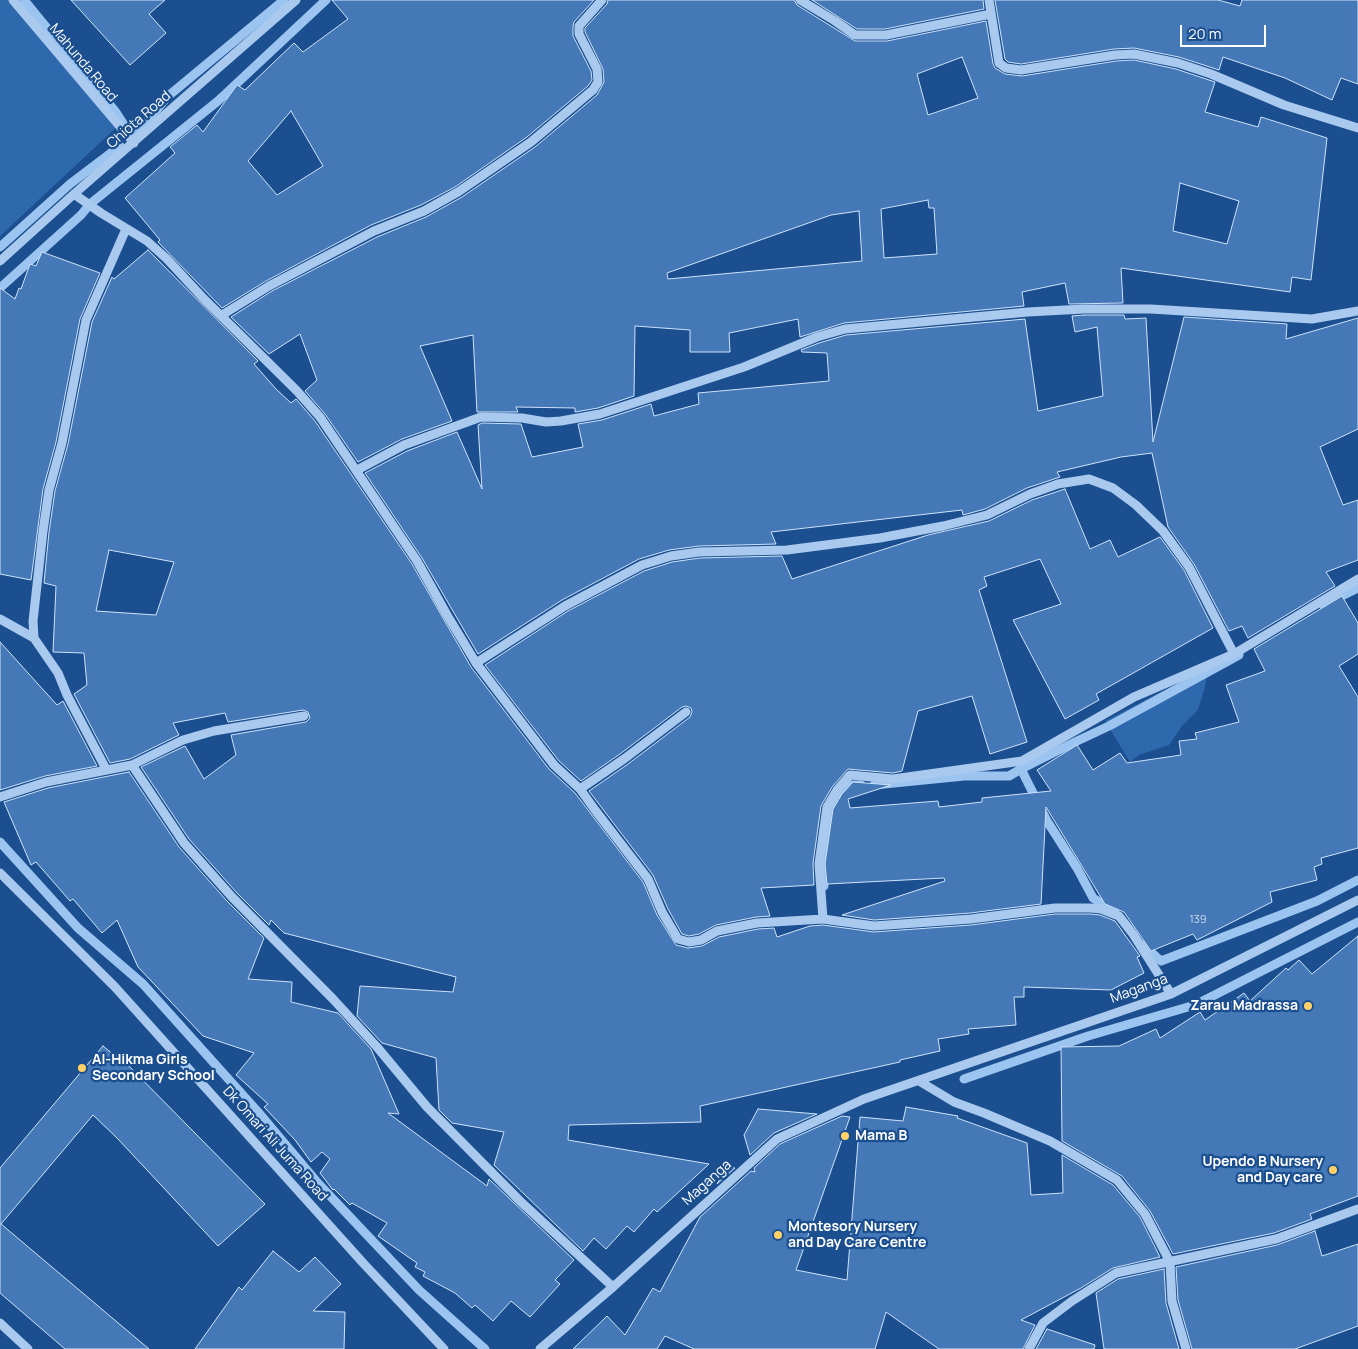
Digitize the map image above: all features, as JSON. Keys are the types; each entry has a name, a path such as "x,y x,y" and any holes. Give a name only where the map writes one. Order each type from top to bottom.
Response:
{"street":[{"name":"Mahunda Road","path":"13,0 134,144"},
{"name":"Chiota Road","path":"0,261 296,0"},
{"path":"222,316 269,286 365,235 424,211 458,192 531,142 593,90 598,82 597,69 579,34 579,26 602,0"},
{"path":"800,0 855,35 886,35 991,14"},
{"path":"989,0 999,63 1006,68 1021,70 1115,55 1134,54 1178,62 1284,105 1358,128"},
{"path":"74,194 147,241 168,259 204,299 320,417 417,561 476,663 554,765 580,789 648,879 662,912 678,939 689,942 701,940 717,931 758,923 823,919 874,926 971,918 1055,908 1101,909 1119,916 1134,934 1171,994"},
{"path":"34,638 33,621 49,490 62,443 86,320 126,229"},
{"path":"357,470 404,445 481,417 522,418 546,422 600,414 744,367 818,337 845,329 1028,312 1084,309 1151,309 1312,319 1358,311"},
{"path":"476,663 565,606 642,565 671,556 699,552 787,550 889,536 943,526 987,515 1030,494 1058,484 1089,479 1112,488 1136,505 1163,531 1189,567 1234,654"},
{"path":"823,919 819,864 828,807 837,790 850,775 893,779 1022,761 1134,697 1234,654 1358,579"},
{"path":"0,619 34,638 58,673 66,695 106,769"},
{"path":"580,789 624,759 686,712"},
{"path":"0,798 46,782 132,765 191,737 214,731 304,716"},
{"path":"132,765 184,843 232,897 333,999 377,1047 427,1107 520,1201 613,1287"},
{"name":"Dk Omari Ali Juma Road","path":"0,873 114,987 357,1257 444,1349"},
{"name":"Maganga","path":"540,1349 613,1287 777,1139 864,1099 1171,994 1358,900"},
{"path":"919,1081 954,1102 1050,1141 1117,1180 1145,1214 1170,1262 1172,1301 1186,1349"},
{"path":"1029,1349 1043,1324 1116,1273 1276,1239 1358,1209"},
{"path":"0,1323 28,1349"}],"shaded area":[{"path":"0,0 12,0 119,125 0,236"},
{"path":"1207,671 1205,687 1198,710 1182,726 1169,745 1139,755 1130,762 1105,721 1174,685"}],"building":[{"path":"71,0 165,0 149,14 166,33 130,65"},
{"path":"332,0 594,0 574,22 573,26 573,36 591,71 592,80 588,86 527,137 455,187 421,205 371,225 266,281 222,308 158,242 160,240 125,198 175,153 170,147 197,125 203,132 237,85 245,90 294,43 303,52 348,19","holes":["291,111 323,166 277,195 248,161"]},
{"path":"608,0 794,0 797,5 855,41 887,41 986,21 993,64 995,68 1005,74 1022,76 1116,61 1134,60 1176,69 1215,82 1205,112 1258,127 1261,117 1327,138 1311,280 1292,277 1290,292 1121,268 1123,303 1069,304 1065,283 1022,292 1024,306 844,323 800,337 798,319 729,333 730,352 690,352 690,330 635,326 634,396 598,408 575,412 575,408 516,407 518,412 477,412 473,335 420,346 452,421 402,439 358,462 325,414 305,391 317,380 300,334 269,354 231,317 272,291 377,237 426,217 462,197 535,147 597,95 604,82 603,69 585,32 585,28 607,4","holes":["962,57 978,98 928,115 917,74","1180,183 1239,201 1227,244 1173,231","928,200 929,208 934,208 937,254 884,258 881,209","859,211 862,261 668,279 667,273 831,215"]},
{"path":"812,0 983,0 984,9 885,29 857,29"},
{"path":"995,0 1218,0 1240,6 1242,0 1358,0 1358,84 1341,78 1332,100 1285,78 1223,57 1219,70 1179,57 1134,48 1114,49 1021,64 1008,62 1005,59"},
{"path":"148,250 258,361 254,364 276,389 291,403 296,399 315,421 412,564 471,667 549,769 575,793 643,882 657,915 676,945 688,948 702,946 719,937 758,929 774,928 777,937 810,926 823,925 874,932 971,925 1055,914 1091,914 1100,915 1115,921 1140,956 1137,957 1144,973 1111,990 1024,987 1024,997 1014,997 1016,1025 968,1029 969,1034 938,1039 940,1051 900,1060 900,1062 700,1106 701,1122 569,1125 568,1140 709,1164 657,1212 654,1209 634,1232 627,1226 606,1249 594,1238 583,1251 494,1165 504,1132 452,1123 439,1110 436,1058 382,1043 357,1016 360,986 453,992 456,977 284,933 271,920 269,925 237,893 189,839 141,767 185,746 204,779 236,755 231,735 306,722 310,718 308,712 303,710 228,722 225,713 173,723 179,735 130,759 110,763 74,694 87,685 84,653 53,652 56,586 44,583 55,491 68,444 92,322 112,277 114,279","holes":["109,550 174,562 156,615 96,611"]},
{"path":"42,252 100,273 80,319 56,442 43,489 31,580 0,574 0,288 15,299 19,288 21,289 30,264 36,266"},
{"path":"1124,315 1125,319 1146,318 1153,442 1184,317 1287,324 1286,339 1358,318 1358,429 1320,447 1343,505 1358,500 1358,560 1326,572 1335,586 1248,638 1242,626 1229,631 1194,564 1168,527 1152,453 1121,457 1057,472 1060,477 1027,488 985,509 963,515 962,510 771,532 776,544 699,546 669,550 639,559 562,600 478,654 422,558 365,473 407,451 457,432 482,489 478,425 482,423 521,424 532,457 583,447 578,424 602,420 651,404 654,416 699,404 698,393 829,381 827,353 802,352 801,350 846,335 1025,319 1038,411 1103,396 1097,327 1075,332 1072,316"},
{"path":"1065,489 1090,549 1110,540 1118,557 1160,537 1184,570 1213,628 1096,694 1099,700 1065,719 1013,620 1061,604 1040,559 984,577 987,586 979,590 1027,742 990,754 972,696 918,711 902,771 893,773 848,769 832,787 821,806 813,863 814,885 761,888 770,916 716,925 699,934 689,936 682,934 668,909 653,875 589,791 690,717 691,708 682,707 581,781 559,761 485,665 568,611 644,571 672,562 700,558 782,556 792,579 928,535 989,521 1032,500"},
{"path":"1342,596 1358,623 1358,654 1339,666 1358,697 1358,848 1321,858 1322,864 1314,867 1317,880 1270,892 1272,902 1197,940 1193,934 1151,951 1124,912 1105,904 1046,807 1041,904 970,913 874,920 842,915 945,881 944,878 827,884 825,864 833,809 842,794 853,782 891,785 848,799 850,808 938,801 939,807 982,802 982,798 1051,791 1037,770 1077,745 1093,770 1120,753 1127,763 1181,755 1179,741 1197,739 1195,733 1239,722 1226,685 1265,671 1254,649"},
{"path":"0,642 57,705 63,701 97,766 45,776 0,790"},
{"path":"129,772 179,847 227,901 264,938 248,979 292,982 291,1002 338,1013 371,1049 399,1114 388,1113 487,1186 489,1179 574,1260 555,1280 560,1284 530,1317 511,1301 493,1321 475,1305 472,1308 455,1293 423,1276 425,1272 415,1267 417,1263 378,1236 387,1223 352,1203 350,1205 333,1190 320,1173 330,1159 322,1152 311,1162 295,1140 264,1107 268,1104 236,1075 254,1053 203,1036 138,967 117,920 102,933 73,899 70,901 36,862 31,865 4,802 48,788"},
{"path":"1358,936 1358,1196 1310,1214 1312,1219 1274,1233 1173,1254 1150,1211 1122,1176 1062,1141 1061,1047 1119,1046 1156,1029 1160,1038 1200,1012 1205,1020 1244,993 1250,1001 1286,968 1288,970 1299,960 1312,974"},
{"path":"103,1046 115,1056 117,1054 265,1204 218,1246 93,1115 1,1224 149,1349 65,1349 0,1293 0,1168"},
{"path":"906,1107 958,1116 957,1118 1027,1143 1031,1195 1063,1193 1062,1155 1113,1185 1140,1217 1160,1257 1113,1268 1081,1288 1021,1320 1035,1325 1023,1349 939,1349 886,1312 875,1349 694,1349 665,1336 657,1349 573,1349 607,1316 625,1335 653,1288 660,1292 700,1217 751,1171 755,1172 754,1168 780,1144 842,1116 850,1117 796,1270 847,1280 860,1117 903,1121"},
{"path":"758,1109 817,1114 774,1133 750,1155 744,1135"},
{"path":"727,1167 735,1168 717,1184"},
{"path":"1315,1231 1322,1256 1358,1244 1358,1326 1295,1349 1192,1349 1178,1300 1176,1267 1277,1245"},
{"path":"273,1251 299,1272 315,1257 341,1284 313,1311 345,1312 344,1349 195,1349 239,1287 242,1290"},
{"path":"1164,1269 1166,1303 1179,1349 1104,1349 1096,1293 1118,1279"},
{"path":"1047,1329 1095,1345 1094,1349 1036,1349"}],"waterway":[{"path":"24,0 115,111 128,131"},
{"path":"136,136 167,97 284,0"},
{"path":"0,288 81,215 90,204 218,101 326,0"},
{"path":"0,247 70,184 120,146"},
{"path":"1323,605 1358,588"},
{"path":"1115,912 1093,898 1077,868 1047,821 1021,769 1109,726 1239,655"},
{"path":"874,785 964,776 1009,776 1021,769"},
{"path":"824,886 824,848 832,821 835,802 848,785 861,785"},
{"path":"0,842 78,928 143,984 258,1112 316,1181 419,1290 485,1349"},
{"path":"1143,945 1161,961 1317,901 1358,880"},
{"path":"964,1079 1088,1036 1195,1005 1358,922"}],"place":[{"name":"Zarau Madrassa","path":"1308,1006"},
{"name":"Al-Hikma Girls Secondary School","path":"82,1068"},
{"name":"Mama B","path":"845,1136"},
{"name":"Upendo B Nursery and Day care","path":"1333,1170"},
{"name":"Montesory Nursery and Day Care Centre","path":"778,1235"}]}
